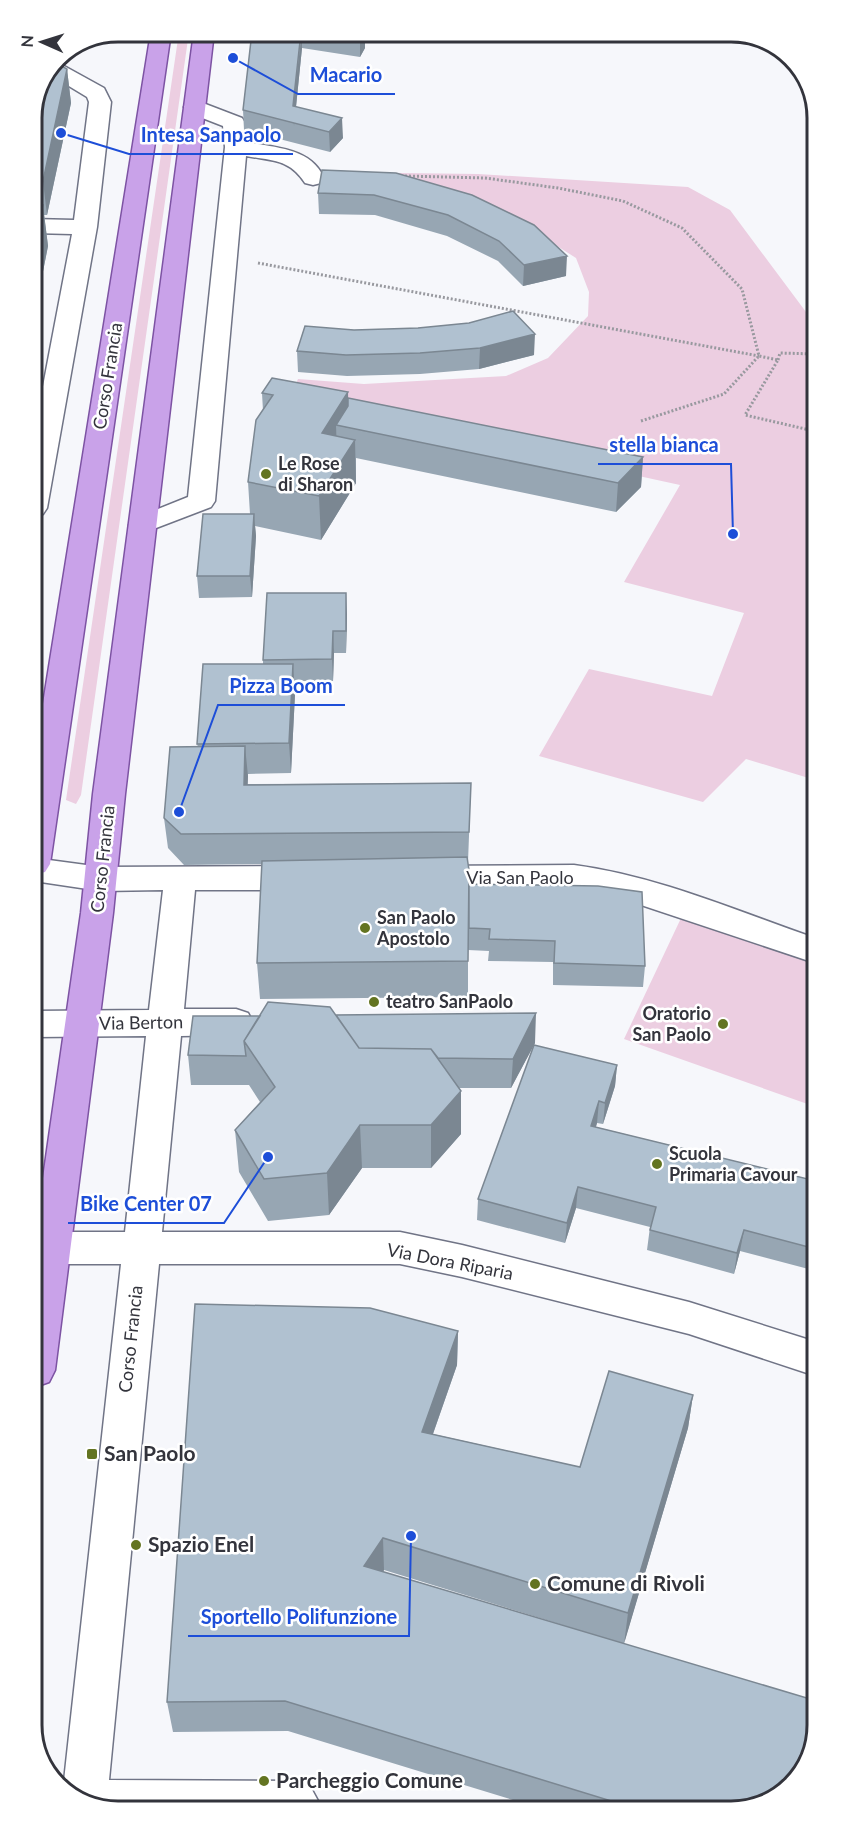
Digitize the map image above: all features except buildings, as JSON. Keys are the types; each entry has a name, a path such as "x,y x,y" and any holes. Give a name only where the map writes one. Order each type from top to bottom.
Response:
{"main road":[{"name":"Corso Francia","path":"42,812 159,42"},
{"name":"Corso Francia","path":"42,1263 82,1024 203,42"}],"street":[{"path":"42,459 85,227 100,102 96,93 61,72"},
{"path":"143,525 201,501 236,147 234,123 195,107"},
{"path":"236,147 293,158 309,169 312,178"},
{"path":"42,226 85,227"},
{"path":"42,371 58,371"},
{"path":"42,870 101,879 335,878"},
{"name":"Via San Paolo","path":"395,878 574,877 605,881 639,890 807,948"},
{"name":"Corso Francia","path":"85,1793 180,879"},
{"name":"Via Berton","path":"42,1024 266,1022"},
{"name":"Via Dora Riparia","path":"43,1248 400,1248 462,1261 678,1315 807,1356"}],"path":[{"path":"398,176 486,178 558,188 623,201 682,228 742,289 759,356"},
{"path":"226,257 778,360"},
{"path":"807,354 780,353 745,415 807,430"},
{"path":"641,421 724,394 759,356"}],"shaded area":[{"path":"178,42 188,42 81,795 76,804 66,800"},
{"path":"327,172 478,174 688,187 730,210 807,312 807,778 746,759 703,802 539,756 589,669 712,696 744,613 624,582 680,485 289,400 298,379 364,384 506,376 548,358 588,316 589,292 576,258 532,230"},
{"name":"Oratorio San Paolo","path":"682,916 807,958 807,1104 624,1039"}],"place":[{"name":"Macario","path":"233,58"},
{"name":"Intesa Sanpaolo","path":"61,133"},
{"name":"Le Rose di Sharon","path":"266,474"},
{"name":"stella bianca","path":"733,534"},
{"name":"Pizza Boom","path":"179,812"},
{"name":"San Paolo Apostolo","path":"365,928"},
{"name":"teatro SanPaolo","path":"374,1002"},
{"name":"Oratorio San Paolo","path":"723,1024"},
{"name":"Bike Center 07","path":"268,1157"},
{"name":"Scuola Primaria Cavour","path":"657,1164"},
{"name":"San Paolo","path":"92,1454"},
{"name":"Sportello Polifunzione","path":"411,1536"},
{"name":"Spazio Enel","path":"136,1545"},
{"name":"Comune di Rivoli","path":"535,1584"},
{"name":"Parcheggio Comune","path":"264,1781"}]}
